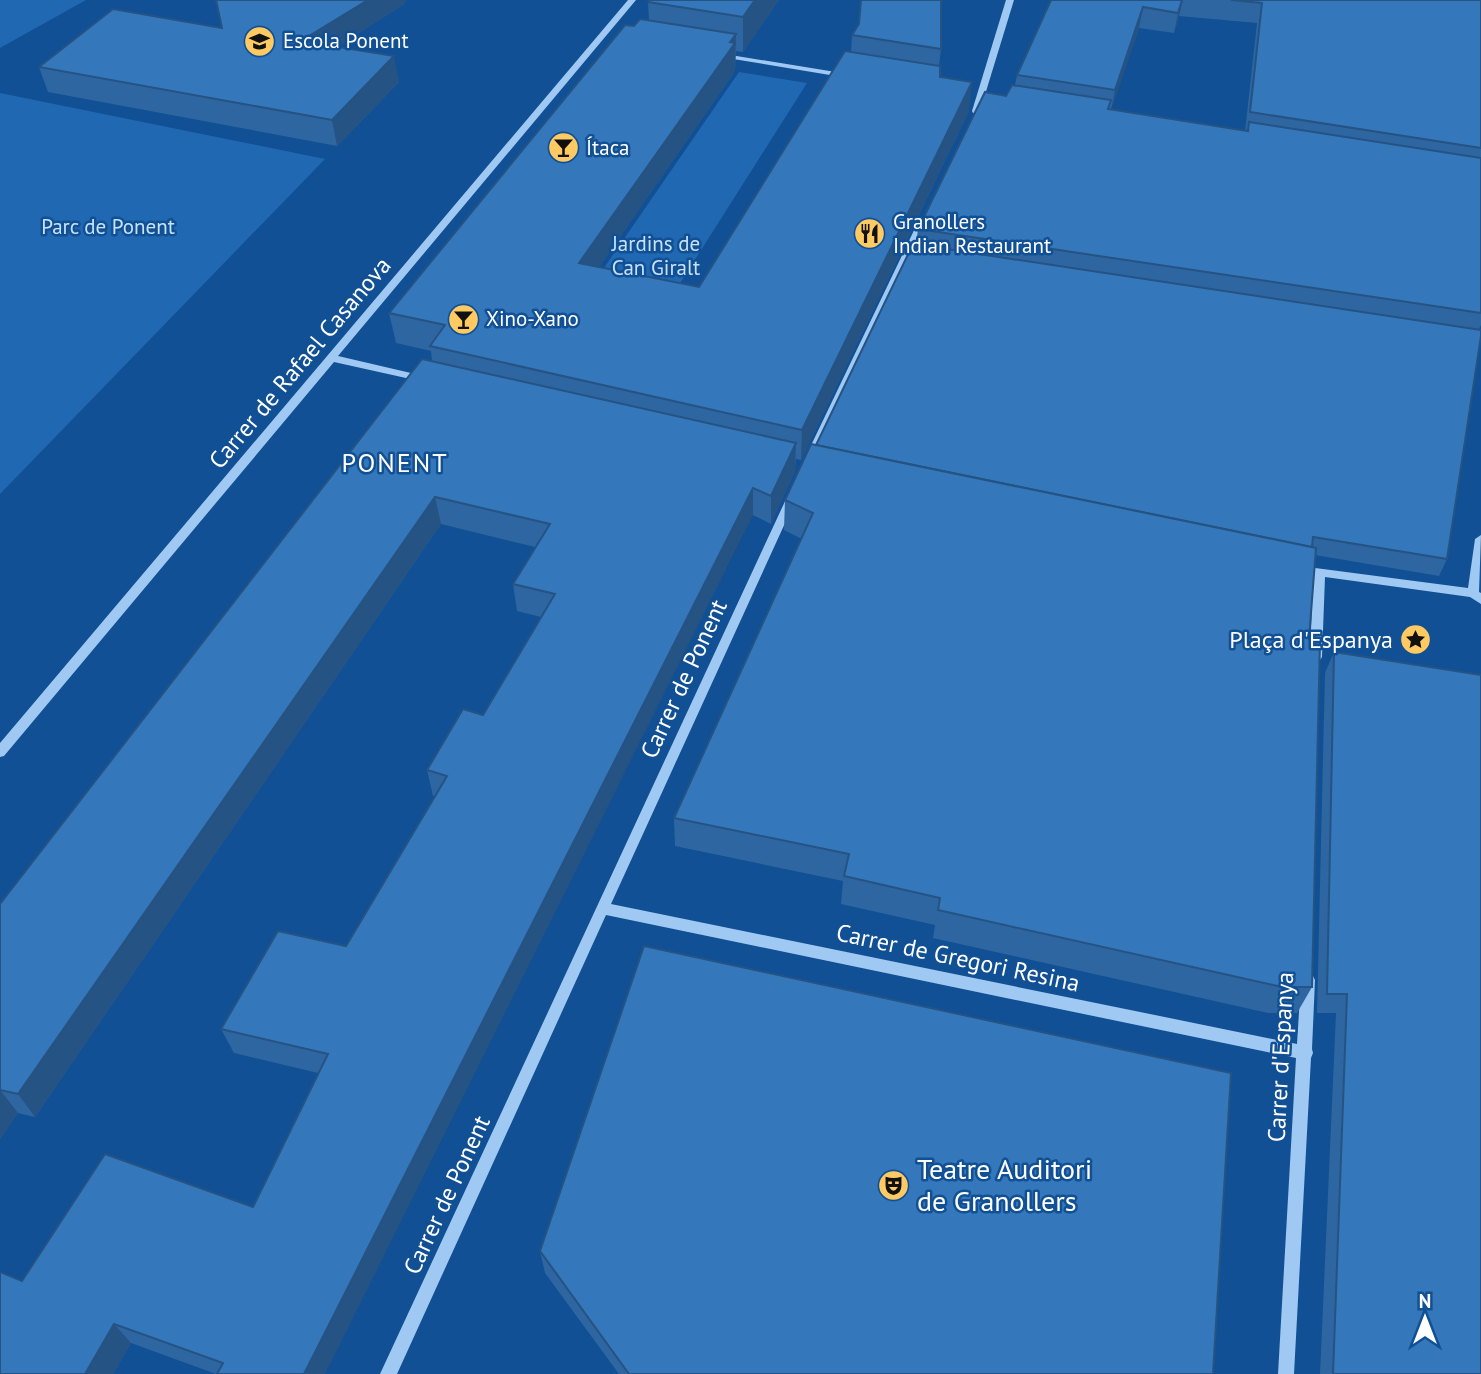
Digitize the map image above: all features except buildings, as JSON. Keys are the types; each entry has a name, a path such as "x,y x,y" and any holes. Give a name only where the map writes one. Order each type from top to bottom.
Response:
{"street":[{"name":"Carrer de Rafael Casanova","path":"0,752 632,0"},
{"path":"971,122 989,99 1010,0"},
{"path":"603,35 617,37"},
{"path":"711,53 860,78"},
{"path":"969,96 989,99"},
{"path":"819,470 805,467 931,207"},
{"path":"908,255 922,257"},
{"path":"332,358 430,380"},
{"name":"Carrer de Ponent","path":"388,1374 799,480"},
{"path":"1292,569 1477,596 1481,539"},
{"path":"1316,665 1319,574"},
{"name":"Carrer de Gregori Resina","path":"601,908 1306,1053"},
{"name":"Carrer d'Espanya","path":"1286,1374 1306,1053 1308,970"}],"green space":[{"path":"0,0 86,0 0,48"},
{"name":"Jardins de Can Giralt","path":"739,72 807,83 665,307 577,307"},
{"name":"Parc de Ponent","path":"0,93 325,159 0,494"}],"place":[{"name":"Escola Ponent","path":"260,41"},
{"name":"Ítaca","path":"563,148"},
{"name":"Granollers Indian Restaurant","path":"870,234"},
{"name":"Xino-Xano","path":"463,319"},
{"name":"Plaça d'Espanya","path":"1416,640"},
{"name":"Teatre Auditori de Granollers","path":"894,1185"}],"district":[{"name":"PONENT","path":"395,463"}]}
